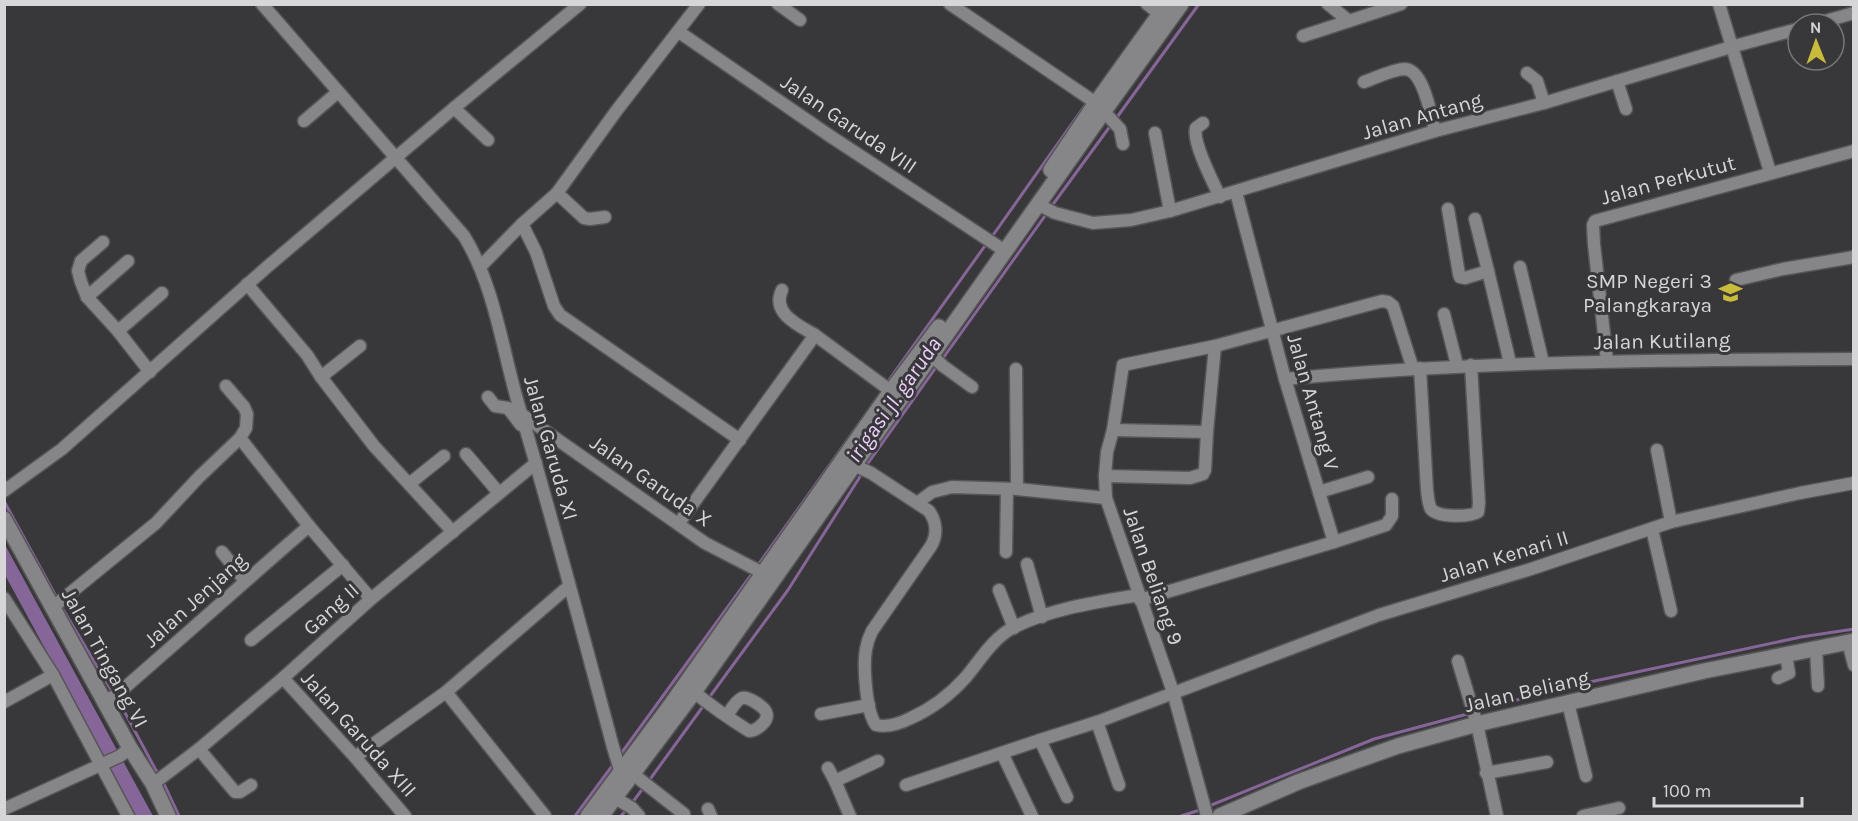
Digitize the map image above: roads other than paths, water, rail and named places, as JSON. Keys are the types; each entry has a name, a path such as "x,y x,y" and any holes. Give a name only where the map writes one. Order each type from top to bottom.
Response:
{"main road":[{"path":"601,816 628,807 635,779 674,709 763,573 891,391 934,358 1047,209 1108,115 1165,13 1182,4"},
{"path":"674,709 701,698 863,469 934,358 999,247 1108,115"},
{"name":"Jalan Tingang VI","path":"4,519 105,700 125,752 153,784 168,816"},
{"name":"Jalan Beliang","path":"1220,816 1298,782 1398,746 1478,724 1704,671 1851,642"},
{"path":"588,816 635,779"}],"street":[{"name":"Jalan Garuda XI","path":"262,4 464,236 480,267 496,317 569,586 635,779"},
{"path":"4,491 62,449 247,284 580,4"},
{"path":"480,267 522,224 557,193 617,110 699,4"},
{"path":"778,4 800,20"},
{"path":"950,4 1108,115 1122,132 1123,144"},
{"path":"1147,4 1165,13"},
{"path":"1328,4 1349,21"},
{"path":"1302,36 1401,4"},
{"path":"1719,4 1770,172"},
{"name":"Jalan Garuda VIII","path":"679,32 830,136 999,247"},
{"name":"Jalan Antang","path":"1047,209 1093,223 1131,220 1170,211 1436,131 1544,103 1786,32"},
{"path":"1364,82 1401,69 1412,70 1422,83 1436,131"},
{"path":"1527,73 1537,81 1544,103"},
{"path":"1617,81 1626,109"},
{"path":"304,121 338,92"},
{"path":"454,108 488,140"},
{"path":"1203,123 1196,128 1195,133 1203,160 1220,197"},
{"path":"1155,133 1170,211"},
{"name":"Jalan Perkutut","path":"1607,361 1594,244 1594,222 1770,172 1854,151"},
{"name":"Jalan Antang V","path":"1236,192 1285,379 1334,542"},
{"path":"557,193 584,218 605,217"},
{"path":"1448,209 1460,277 1465,278 1488,272"},
{"path":"1475,219 1510,363"},
{"path":"522,224 536,252 554,306 560,315 740,440"},
{"path":"103,242 81,261 78,272 87,297 118,331 150,372"},
{"path":"1736,280 1783,269 1854,257"},
{"path":"87,297 128,261"},
{"path":"1520,267 1543,363"},
{"path":"247,284 307,355 374,446 453,532"},
{"path":"782,290 779,306 788,318 891,391"},
{"path":"118,331 162,293"},
{"path":"1106,498 1107,452 1124,365 1215,346 1382,301 1393,306 1417,368 1430,506 1437,514 1473,514 1478,512 1479,503 1471,365"},
{"path":"1444,314 1457,365"},
{"path":"679,523 814,335"},
{"path":"321,377 360,346"},
{"path":"1105,476 1199,477 1203,474 1215,346"},
{"path":"934,358 972,387"},
{"name":"Jalan Kutilang","path":"1285,379 1510,363 1854,359"},
{"path":"1006,552 1012,489 1016,369"},
{"path":"52,608 156,523 240,438 246,428 247,414 244,407 226,386"},
{"path":"488,397 495,406 508,408 529,436"},
{"name":"Jalan Garuda X","path":"521,414 715,549 763,573"},
{"path":"1113,430 1207,432"},
{"path":"240,438 309,526 371,599"},
{"path":"1657,450 1671,522"},
{"path":"466,454 500,493"},
{"path":"409,484 444,456"},
{"name":"Gang II","path":"153,784 199,749 371,599 536,463"},
{"path":"863,469 931,514 935,526 932,546 868,639 865,656 870,715 874,723 882,727 905,721 933,708 962,682 994,642 1014,628 1073,607 1140,597 1386,525 1392,516 1392,499"},
{"path":"1319,492 1368,477"},
{"name":"Jalan Kenari II","path":"906,784 1097,722 1379,615 1528,570 1671,522 1854,483"},
{"name":"Jalan Beliang 9","path":"917,503 932,492 952,488 1012,489 1106,498 1173,692 1207,816"},
{"name":"Jalan Jenjang","path":"105,700 115,696 309,526"},
{"path":"1652,529 1671,611"},
{"path":"222,552 245,581"},
{"path":"1027,564 1042,617"},
{"path":"251,640 343,565"},
{"path":"355,757 446,692 569,586"},
{"path":"999,590 1014,628"},
{"path":"4,598 53,675 103,763 128,816"},
{"path":"1851,642 1854,665"},
{"path":"1816,648 1818,686"},
{"path":"1778,678 1789,673 1786,655"},
{"path":"1458,661 1478,724 1486,773 1497,816"},
{"path":"4,702 53,675"},
{"name":"Jalan Garuda XIII","path":"283,678 405,816"},
{"path":"446,692 545,816"},
{"path":"701,698 727,716"},
{"path":"1568,703 1586,776"},
{"path":"821,714 869,705"},
{"path":"1097,722 1119,785"},
{"path":"1040,740 1067,796"},
{"path":"199,749 235,792 240,792 251,785"},
{"path":"4,809 125,752"},
{"path":"1002,753 1032,816"},
{"path":"834,781 878,761"},
{"path":"1486,773 1547,762"},
{"path":"828,768 850,816"},
{"path":"635,779 684,814"},
{"path":"1583,816 1619,808"}],"waterway":[{"name":"irigasi jl. garuda","path":"1115,120 1199,4"},
{"path":"991,238 1088,101"},
{"name":"irigasi jl. garuda","path":"1051,207 1111,125"},
{"name":"irigasi jl. garuda","path":"941,361 1047,213"},
{"path":"886,384 987,243"},
{"name":"irigasi jl. garuda","path":"866,466 937,366"},
{"path":"758,565 883,390"},
{"name":"irigasi jl. garuda","path":"708,699 788,590 863,472"},
{"path":"4,501 58,600"},
{"path":"620,755 754,571"},
{"path":"61,606 113,693"},
{"path":"1477,711 1557,689 1801,637 1854,629"},
{"path":"117,698 158,774"},
{"name":"irigasi jl. garuda","path":"648,782 704,705"},
{"path":"1209,806 1374,739 1471,713"},
{"path":"575,816 615,762"},
{"path":"163,782 179,816"},
{"name":"irigasi jl. garuda","path":"632,803 644,787"},
{"name":"irigasi jl. garuda","path":"621,816 628,808"},
{"path":"1181,816 1200,810"}],"place":[{"name":"SMP Negeri 3 Palangkaraya","path":"1730,293"}]}
